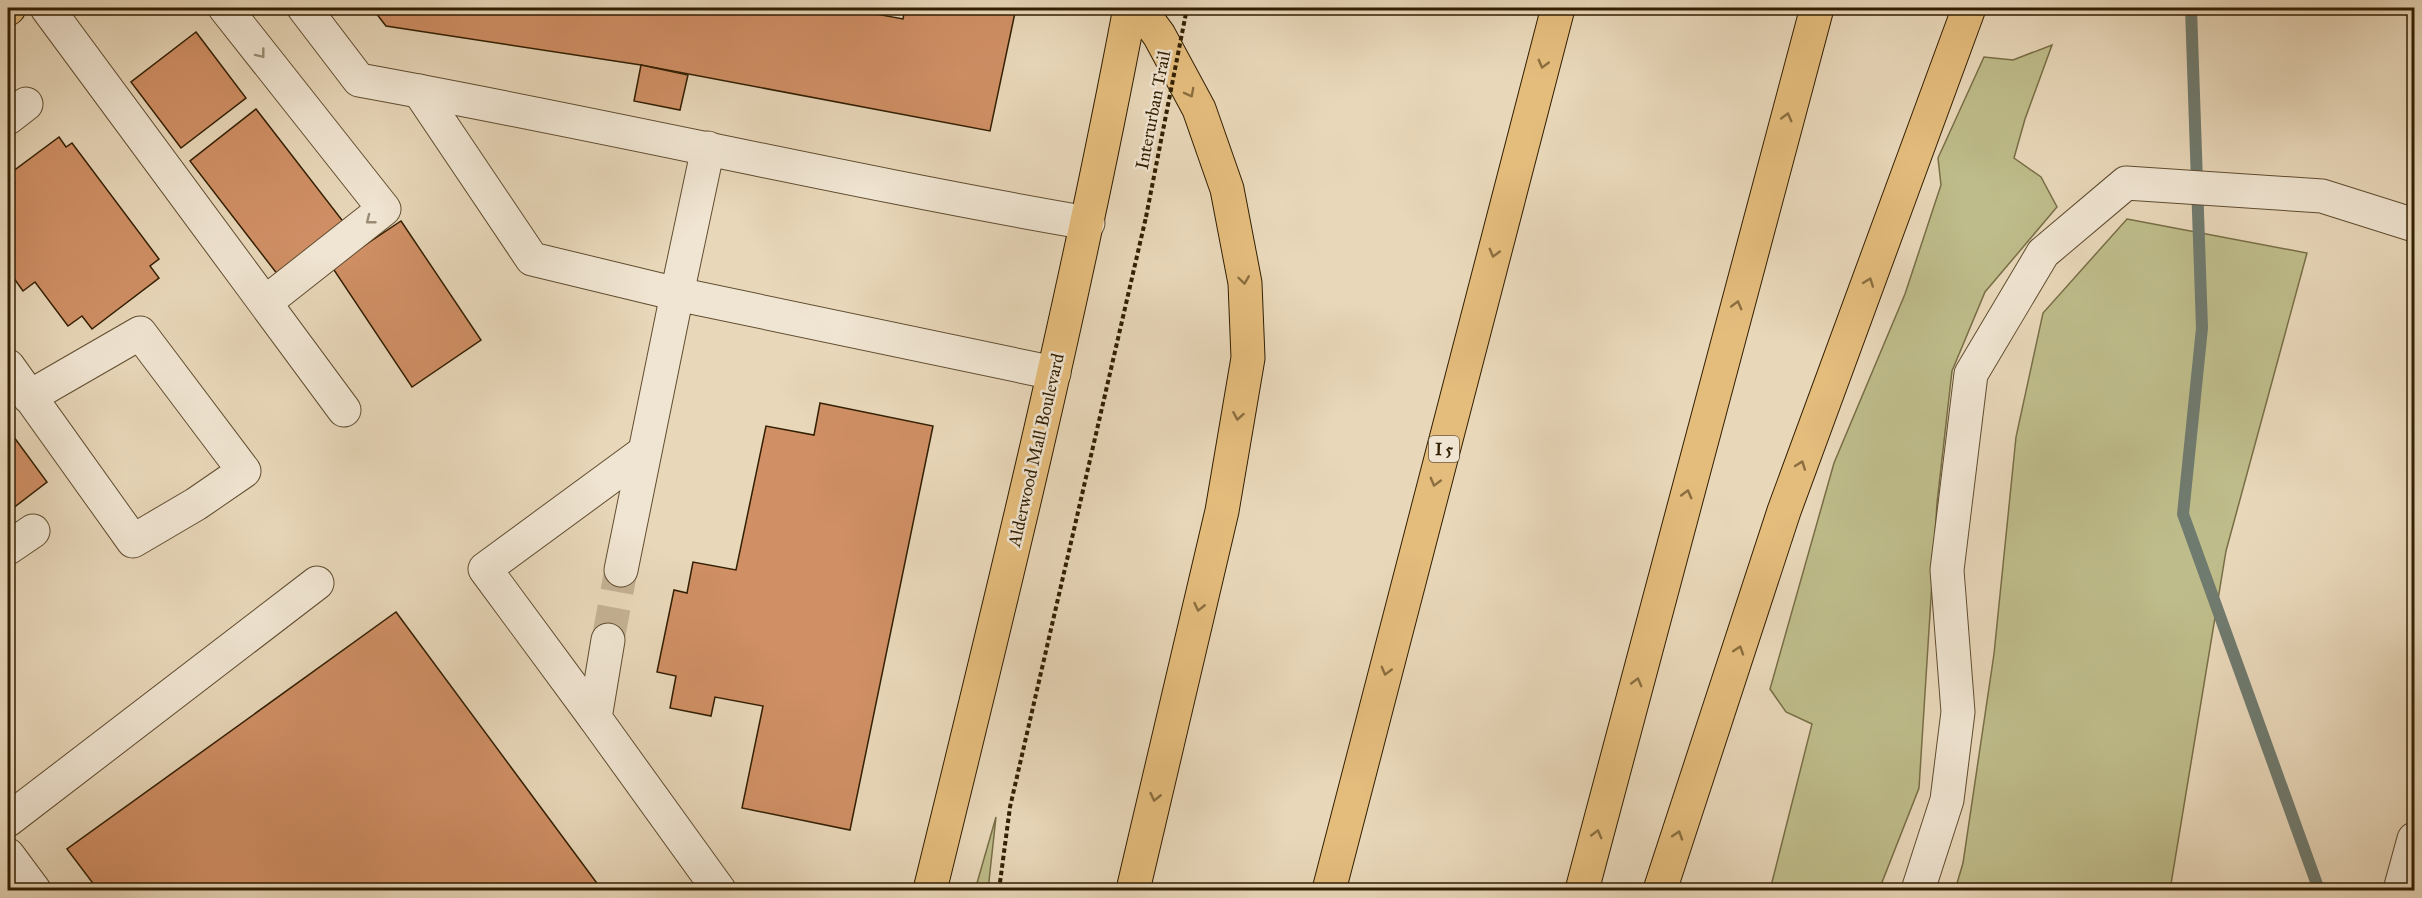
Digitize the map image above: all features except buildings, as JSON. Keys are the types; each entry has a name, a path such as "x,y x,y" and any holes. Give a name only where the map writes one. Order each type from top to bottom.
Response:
{"main road":[{"name":"Alderwood Mall Boulevard","path":"930,891 1018,534 1088,223 1130,8"},
{"path":"1133,891 1222,511 1248,358 1245,283 1227,189 1199,109 1159,35 1139,8"},
{"name":"I 5","path":"1329,891 1558,8"},
{"path":"1582,891 1816,8"},
{"path":"1660,891 1784,512 1969,8"}],"street":[{"path":"47,8 344,410"},
{"path":"225,8 384,209 266,302"},
{"path":"304,8 359,80 708,148 978,204 1088,223"},
{"path":"419,92 532,259 676,294 1054,373"},
{"path":"621,570 676,294 708,148"},
{"path":"1918,891 1947,800 1958,712 1947,570 1971,374 2043,253 2126,183 2322,196 2415,225"},
{"path":"8,366 30,397 133,541 196,504 244,471 140,333 30,397"},
{"path":"644,453 485,569 719,891"},
{"path":"8,820 317,583"},
{"path":"595,718 608,640"},
{"path":"2400,891 2415,839"},
{"path":"8,855 34,891"}],"path":[{"name":"Interurban Trail","path":"999,891 1010,807 1146,217 1187,8"}],"shaded area":[{"path":"2052,45 2025,119 2014,158 2041,177 2057,207 1985,292 1952,371 1937,503 1919,788 1879,890 1770,890 1812,724 1786,712 1770,689 1834,463 1905,294 1941,185 1938,158 1984,57 2013,60"},
{"path":"2127,219 2307,253 2226,551 2170,890 1955,890 1963,863 1994,654 2016,437 2043,313"},
{"path":"996,817 988,890 975,890"}],"waterway":[{"path":"2191,8 2202,328 2183,514 2319,890"}],"tunnel":[{"path":"608,640 621,570"}]}
